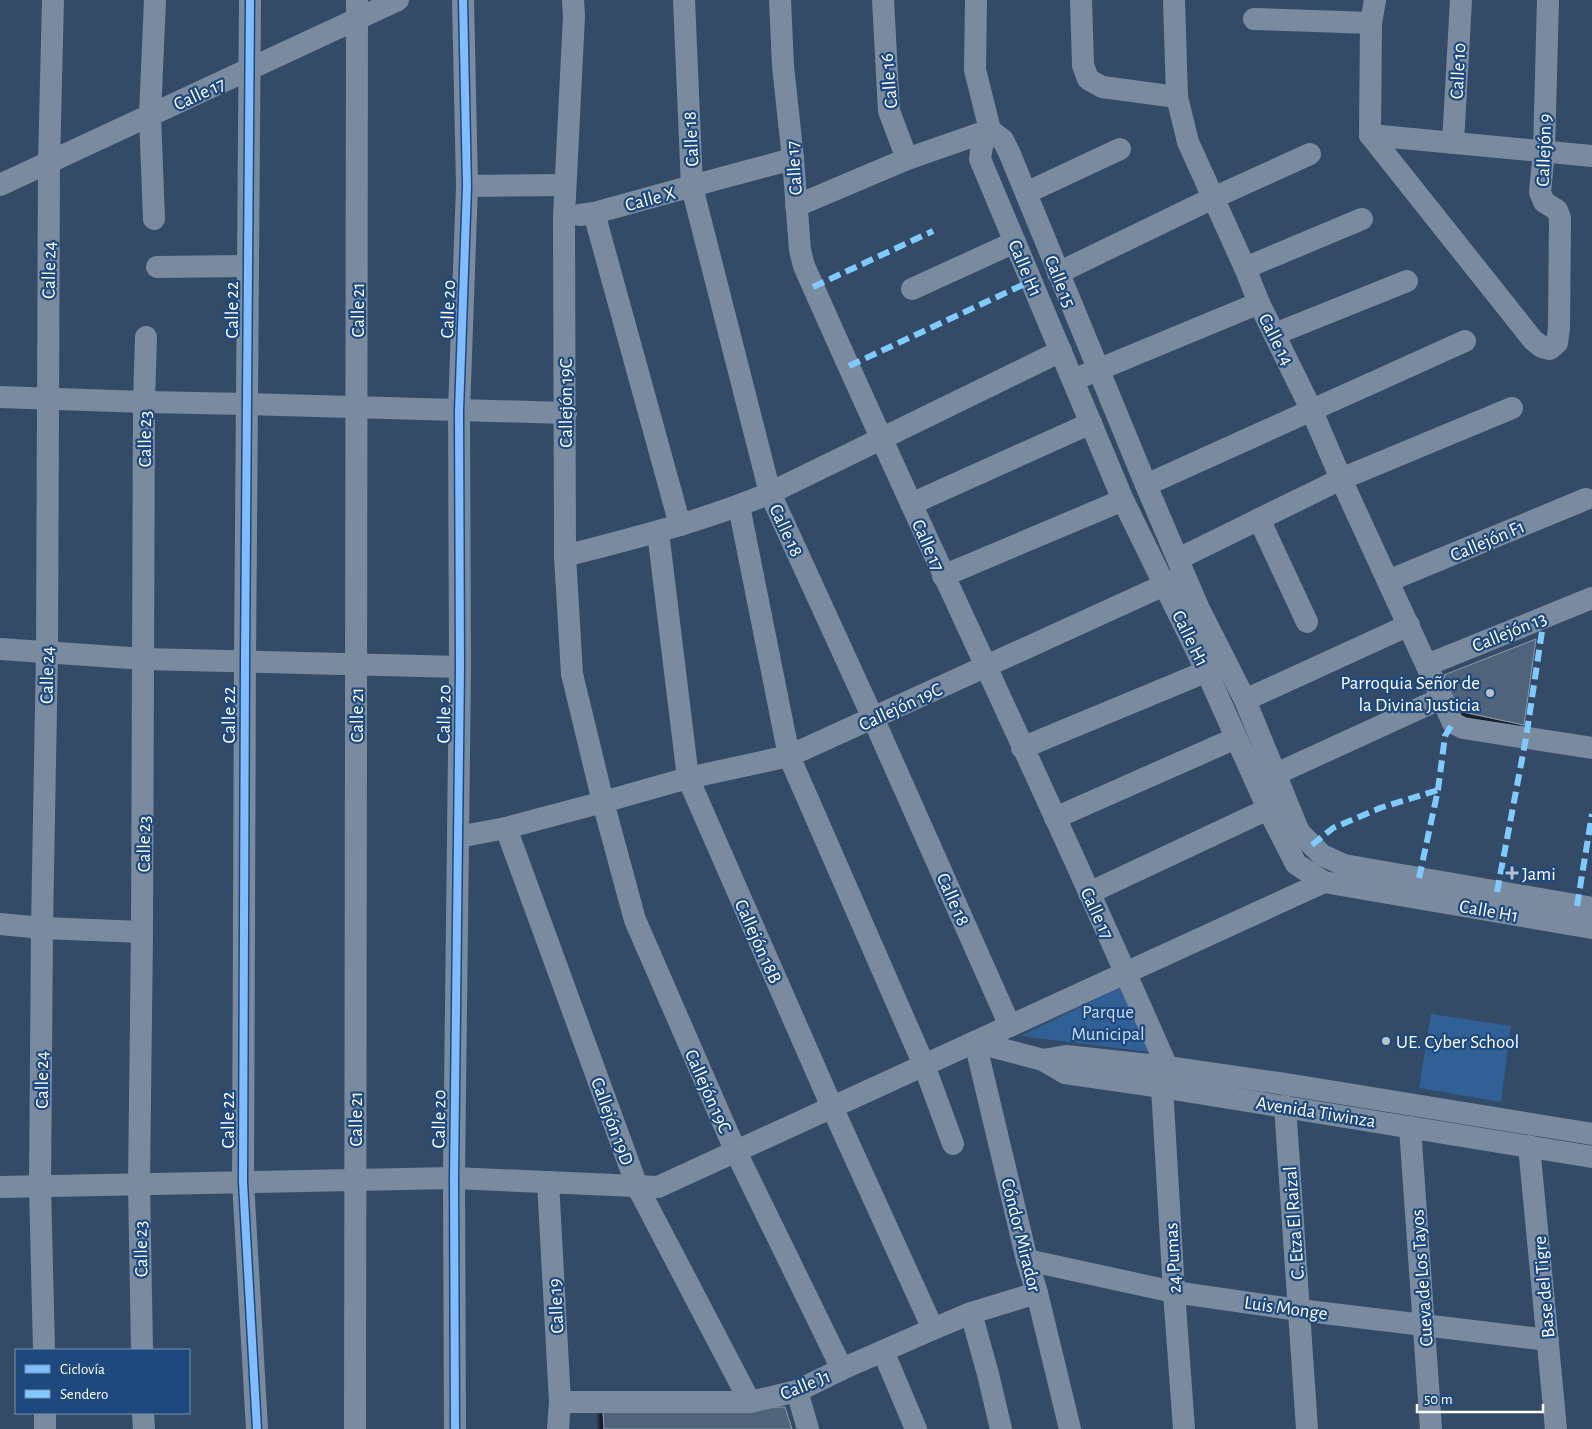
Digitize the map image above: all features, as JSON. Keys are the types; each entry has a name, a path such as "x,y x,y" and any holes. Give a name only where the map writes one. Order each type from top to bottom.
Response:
{"street":[{"name":"Calle 24","path":"44,1349 40,1186 47,652 49,162 53,0"},
{"path":"154,219 150,115 155,0"},
{"name":"Calle 22","path":"250,0 245,662 244,1182 257,1429"},
{"name":"Calle 17","path":"0,184 249,70 357,10 398,0"},
{"name":"Calle 20","path":"455,1429 454,1178 460,667 459,411 468,186 463,0"},
{"name":"Callejón 19C","path":"573,0 574,16 564,216 565,556 572,674 603,802 635,920 736,1152 842,1369"},
{"name":"Calle 18","path":"684,0 692,187 770,493 873,718 1010,1026"},
{"name":"Calle 17","path":"780,0 783,66 800,250 804,266 910,504 1126,973 1164,1077"},
{"name":"Calle 16","path":"883,0 889,111 907,160"},
{"name":"Calle 15","path":"976,0 975,70 990,130 1003,140 1026,193 1097,370 1146,485 1176,573"},
{"path":"1081,0 1083,65 1088,79 1102,87 1177,97"},
{"name":"Calle 14","path":"1174,0 1177,97 1188,142 1259,303 1312,411 1341,479 1453,723 1463,728 1592,748"},
{"path":"1375,0 1371,23 1370,135 1592,156"},
{"name":"Calle 10","path":"1453,143 1461,0"},
{"name":"Callejón 9","path":"1370,135 1533,340 1542,347 1550,349 1556,343 1559,328 1560,218 1557,210 1544,202 1540,192 1544,151 1548,0"},
{"name":"Calle 21","path":"355,1429 357,10"},
{"path":"1254,19 1371,23"},
{"path":"796,206 907,160 990,130"},
{"name":"Calle H1","path":"990,130 982,146 980,159 1123,500 1176,573 1199,609 1245,700 1299,832 1322,855 1344,865 1592,908"},
{"path":"1026,193 1120,149"},
{"path":"1058,273 1213,198 1310,154"},
{"name":"Calle X","path":"564,216 594,213 793,159"},
{"path":"468,186 565,185"},
{"path":"594,213 680,525"},
{"path":"1245,268 1362,219"},
{"path":"912,289 1015,242"},
{"path":"157,267 248,266"},
{"path":"1275,334 1407,280"},
{"path":"1074,381 1259,303"},
{"name":"Calle 23","path":"142,1349 138,1184 142,932 144,402 146,338"},
{"path":"1146,485 1465,341"},
{"path":"565,556 658,532 739,506 770,493 1061,351"},
{"path":"0,396 144,402 566,413"},
{"name":"Callejón 19C","path":"603,802 688,778 789,756 985,666 1176,573 1259,519 1341,479 1512,408"},
{"path":"910,504 1091,423"},
{"name":"Callejón F1","path":"1388,581 1586,498"},
{"path":"944,576 1123,500"},
{"path":"739,506 789,756 924,1065 953,1144"},
{"path":"1259,519 1307,622"},
{"name":"Callejón 18B","path":"658,532 688,778 832,1107 933,1329"},
{"name":"Calle H1","path":"1176,573 1206,670 1268,809 1296,864 1324,882 1592,928"},
{"name":"Callejón 13","path":"1427,665 1592,598"},
{"path":"1245,700 1409,625"},
{"path":"0,649 144,659 460,667"},
{"path":"1022,748 1206,670"},
{"path":"1276,774 1442,698"},
{"path":"1055,818 1236,738"},
{"path":"458,836 506,828 603,802"},
{"path":"1089,893 1268,809"},
{"name":"Callejón 19D","path":"506,828 637,1186 750,1402"},
{"path":"0,1187 454,1178 658,1187 1324,882"},
{"path":"0,924 42,928 142,932"},
{"name":"Avenida Tiwinza","path":"975,1042 1043,1060 1065,1073 1285,1084 1592,1134"},
{"name":"Cóndor Mirador","path":"975,1042 1070,1429"},
{"name":"Avenida Tiwinza","path":"1164,1077 1285,1106 1592,1157"},
{"name":"24 Pumas","path":"1164,1077 1174,1292 1184,1429"},
{"name":"C. Etza El Raizal","path":"1285,1106 1307,1429"},
{"name":"Cueva de Los Tayos","path":"1410,1127 1431,1429"},
{"name":"Base del Tigre","path":"1529,1146 1556,1429"},
{"name":"Calle 19","path":"548,1182 560,1402 558,1429"},
{"name":"Luis Monge","path":"1027,1260 1174,1292 1299,1310 1548,1340"},
{"name":"Calle J1","path":"560,1402 750,1402 797,1391 933,1329 971,1314 1037,1293"},
{"path":"971,1314 1001,1429"},
{"path":"883,1351 916,1429"},
{"path":"797,1391 808,1429"},
{"path":"45,1414 45,1429"},
{"path":"143,1414 144,1429"}],"green space":[{"name":"Parque Municipal","path":"1121,987 1150,1052 1021,1036"},
{"path":"1431,1014 1511,1026 1501,1102 1419,1088"}],"building":[{"name":"Parroquia Señor de la Divina Justicia","path":"1536,639 1524,725 1458,711 1444,675"},
{"path":"785,1407 792,1429 604,1429 603,1409"}],"marked path":[{"path":"813,287 933,231"},
{"path":"849,366 1031,281"},
{"path":"1497,892 1526,738 1544,618"},
{"path":"1419,878 1438,790 1445,736 1453,723"},
{"path":"1312,845 1333,828 1380,808 1438,790"},
{"path":"1577,906 1592,814"}],"cycle path":[{"path":"250,0 243,1182 257,1429"},
{"path":"455,1429 454,1178 460,667 459,411 467,186 463,0"}],"place":[{"name":"Parroquia Señor de la Divina Justicia","path":"1490,693"},
{"name":"Jami","path":"1512,873"},
{"name":"UE. Cyber School","path":"1386,1041"}]}
